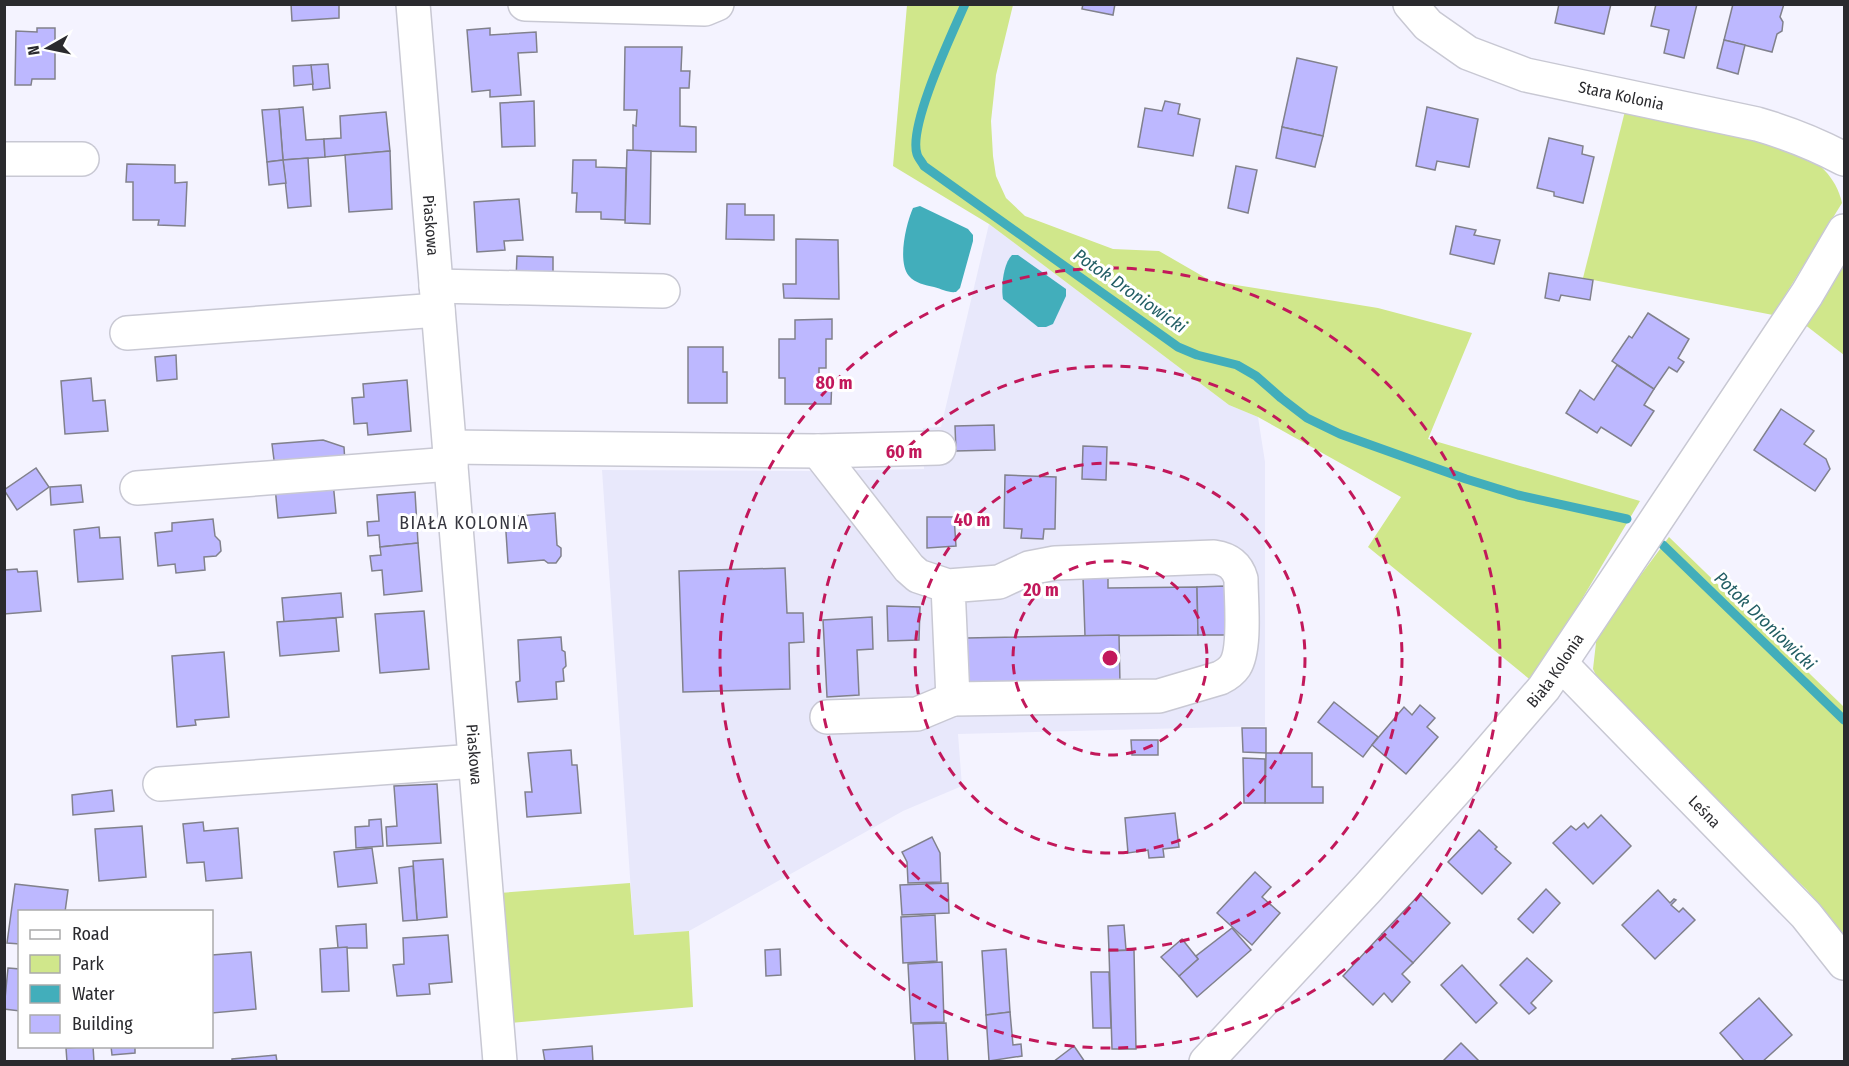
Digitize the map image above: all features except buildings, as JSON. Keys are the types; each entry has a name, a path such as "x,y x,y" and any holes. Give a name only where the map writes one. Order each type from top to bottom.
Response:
{"street":[{"name":"Piaskowa","path":"413,4 500,1062"},
{"path":"525,4 705,9 717,4"},
{"name":"Stara Kolonia","path":"1410,4 1428,25 1468,53 1526,75 1757,124 1792,134 1845,159"},
{"path":"4,159 82,159"},
{"name":"Biała Kolonia","path":"1206,1062 1367,889 1530,706 1561,664 1807,294 1845,231"},
{"path":"127,333 437,298 663,291"},
{"path":"137,488 450,455 939,448"},
{"path":"818,451 909,568 918,576 948,586 999,582 1029,568 1055,562 1214,557 1228,561 1239,572 1241,579 1241,651 1234,666 1220,678 1159,696 953,699 917,714 826,717"},
{"path":"948,586 953,699"},
{"name":"Leśna","path":"1561,664 1799,908 1845,963"},
{"path":"160,784 475,761"}],"shaded area":[{"path":"989,224 1229,405 1258,417 1265,462 1265,726 958,734 962,786 903,811 689,931 634,935 602,470 924,469 923,428 941,427"}],"green space":[{"path":"907,5 1013,5 996,75 991,121 996,176 1006,198 1025,216 1113,249 1159,251 1211,281 1378,308 1472,333 1428,439 1640,501 1533,682 1368,547 1401,497 1258,417 1229,405 989,224 893,166"},
{"path":"1625,111 1795,148 1825,170 1835,185 1842,203 1773,315 1583,278"},
{"path":"1844,249 1844,355 1804,324"},
{"path":"1669,537 1844,707 1844,938 1807,890 1608,700 1593,669 1597,634"},
{"path":"630,883 634,935 689,931 693,1007 510,1023 499,893"}],"water":[{"path":"920,206 968,229 973,235 960,288 956,292 917,282 905,270 903,253 905,233 913,208"},
{"path":"1012,255 1018,255 1066,289 1066,296 1053,324 1038,327 1003,299 1003,276"}],"waterway":[{"name":"Potok Droniowicki","path":"965,4 933,80 919,123 916,141 917,154 924,166 1178,347 1197,355 1237,365 1256,376 1307,418 1340,434 1466,479 1518,495 1627,519"},
{"name":"Potok Droniowicki","path":"1663,545 1844,720"}],"district":[{"name":"BIAŁA KOLONIA","path":"464,523"}]}
